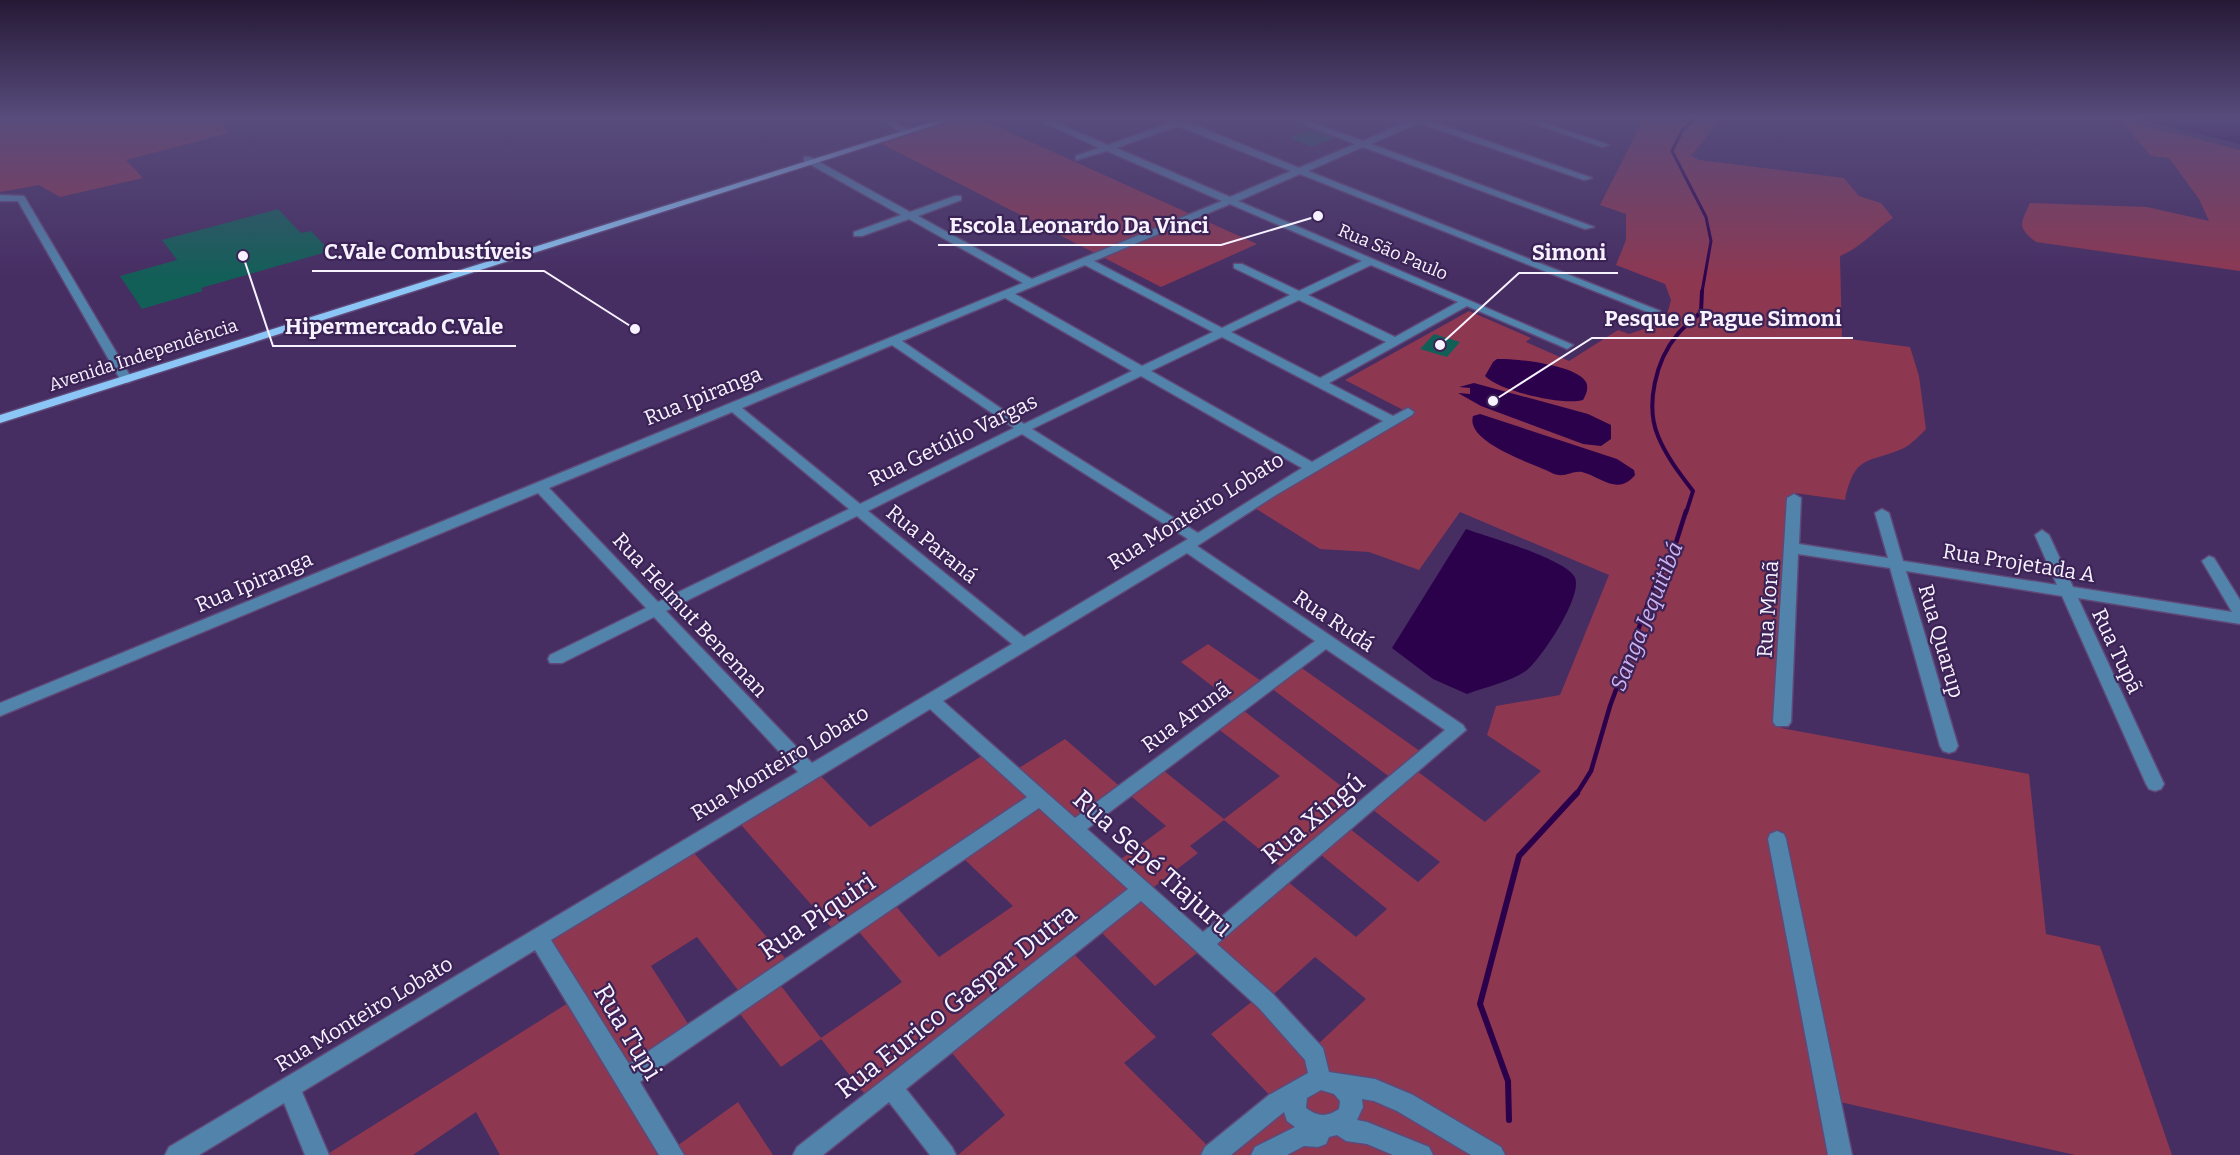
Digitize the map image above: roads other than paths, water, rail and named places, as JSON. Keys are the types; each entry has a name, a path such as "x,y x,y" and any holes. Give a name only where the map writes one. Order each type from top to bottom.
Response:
{"main road":[{"name":"Avenida Independência","path":"0,419 124,376 770,173"},
{"name":"Avenida Independência","path":"0,410 124,376"}],"street":[{"path":"834,173 1032,283"},
{"name":"Rua São Paulo","path":"1165,173 1567,345"},
{"name":"Rua Ipiranga","path":"0,710 1296,173"},
{"path":"1305,173 1654,311"},
{"path":"1442,173 1589,227"},
{"path":"1572,173 1587,178"},
{"path":"0,198 21,198 124,376"},
{"path":"858,234 958,198"},
{"path":"1085,261 1393,421"},
{"name":"Rua Getúlio Vargas","path":"556,659 1371,261"},
{"path":"1238,267 1396,342"},
{"path":"1006,294 1312,468"},
{"path":"1320,383 1467,302"},
{"name":"Rua Rudá","path":"892,340 1192,542 1326,641 1457,730"},
{"name":"Rua Paraná","path":"732,406 1023,645"},
{"name":"Rua Monteiro Lobato","path":"177,1155 1408,412"},
{"name":"Rua Helmut Beneman","path":"539,486 810,773"},
{"name":"Rua Monã","path":"1782,722 1794,498"},
{"name":"Rua Quarup","path":"1882,513 1949,746"},
{"name":"Rua Tupã","path":"2042,535 2155,784"},
{"name":"Rua Projetada A","path":"1792,548 2240,619"},
{"path":"2209,561 2240,613"},
{"name":"Rua Arunã","path":"1073,829 1326,641"},
{"name":"Rua Sepé Tiajuru","path":"931,700 1266,1001 1305,1043 1329,1082"},
{"name":"Rua Xingú","path":"1202,945 1457,730"},
{"name":"Rua Piquiri","path":"626,1079 1038,798"},
{"path":"1777,839 1840,1155"},
{"name":"Rua Eurico Gaspar Dutra","path":"805,1155 1141,890"},
{"name":"Rua Tupi","path":"538,937 672,1155"},
{"path":"1213,1155 1277,1102 1296,1093 1312,1081 1375,1090 1405,1103 1493,1155"},
{"path":"1329,1082 1352,1102 1351,1122 1346,1130"},
{"path":"891,1087 944,1155"},
{"path":"289,1088 317,1155"},
{"path":"1296,1093 1295,1113 1300,1123 1319,1136"},
{"path":"1263,1155 1303,1135 1330,1136 1346,1130 1367,1133 1420,1155"}],"waterway":[{"name":"Sanga Jequitibá","path":"1683,173 1706,217 1711,241 1702,292"},
{"name":"Sanga Jequitibá","path":"1686,513 1693,491 1669,458 1658,436 1654,424 1653,397 1663,357 1680,332 1701,312 1702,291"},
{"name":"Sanga Jequitibá","path":"1576,795 1591,771 1610,706 1655,584 1673,552 1686,511"},
{"name":"Sanga Jequitibá","path":"1509,1120 1508,1081 1480,1004 1519,856 1577,793"}],"place":[{"name":"Escola Leonardo Da Vinci","path":"1318,216"},
{"name":"Hipermercado C.Vale","path":"243,256"},
{"name":"C.Vale Combustíveis","path":"635,329"},
{"name":"Simoni","path":"1440,345"},
{"name":"Pesque e Pague Simoni","path":"1493,401"}]}
